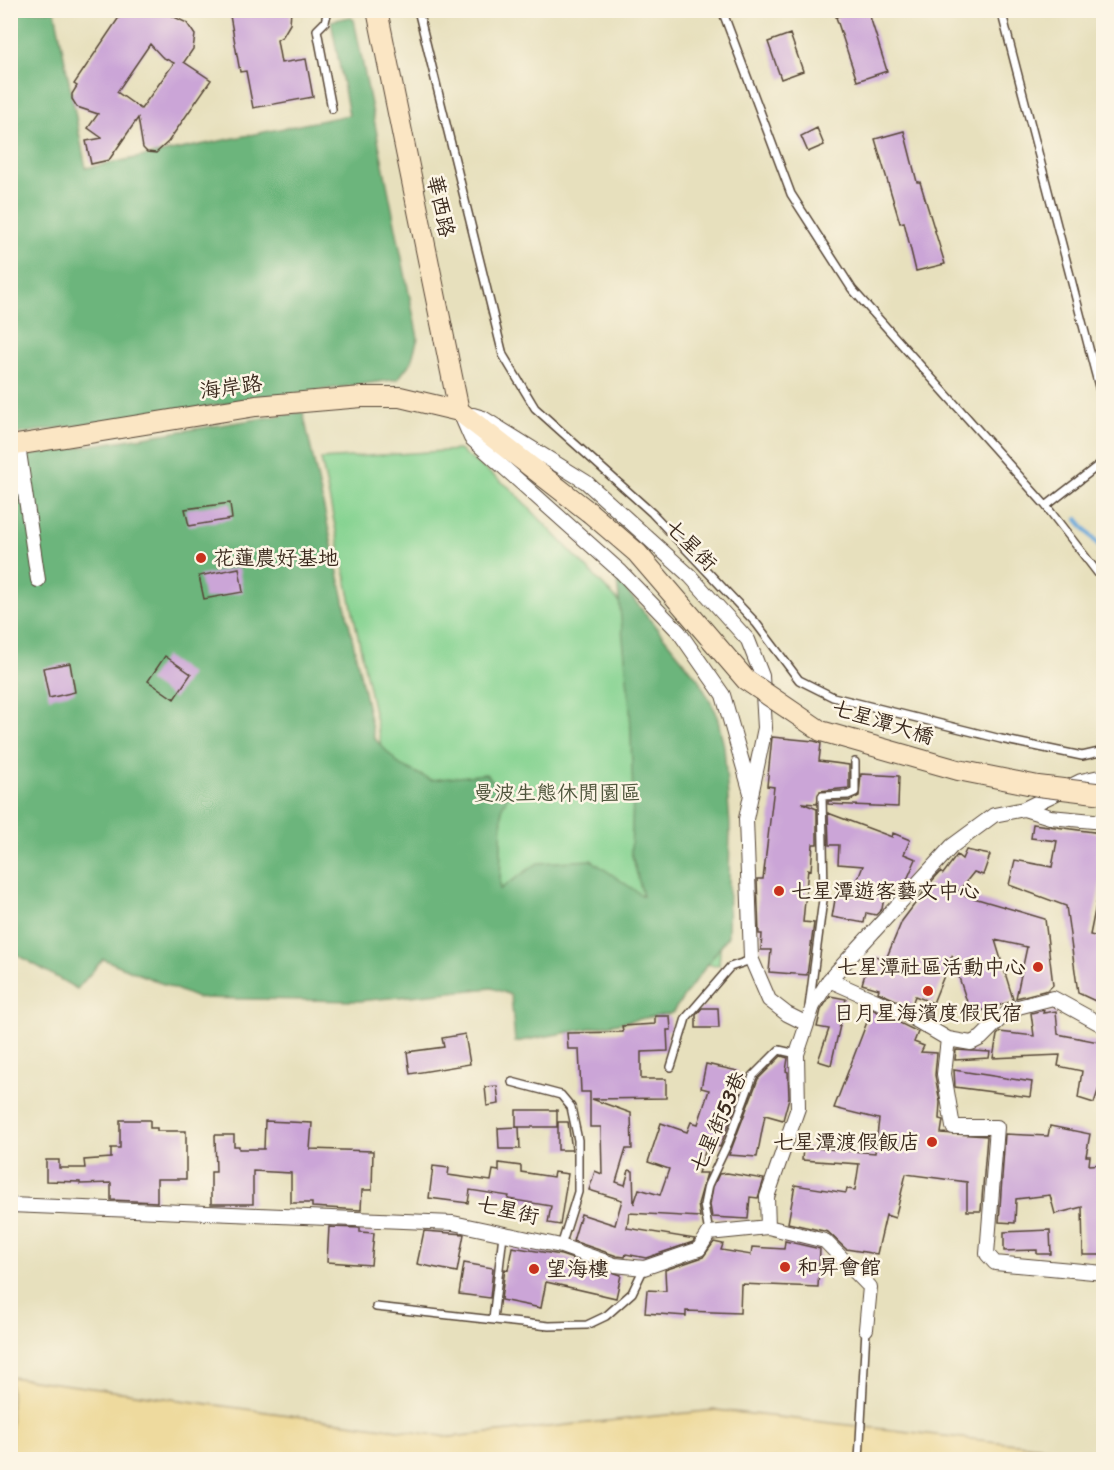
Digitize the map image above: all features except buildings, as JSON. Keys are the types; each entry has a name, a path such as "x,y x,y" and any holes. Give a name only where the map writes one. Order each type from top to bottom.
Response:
{"main road":[{"name":"華西路","path":"377,10 459,411"},
{"name":"海岸路","path":"14,445 256,406 362,397 400,397 459,411"},
{"name":"七星潭大橋","path":"459,411 589,512 637,553 746,680 821,731 958,770 1038,786 1104,794"}],"street":[{"name":"七星街","path":"459,411 471,438 630,581 655,606 702,662 723,695 751,795"},
{"name":"七星街","path":"459,411 483,418 586,482 690,576 748,640 762,676 765,728 746,831 747,910 751,960 769,1000 787,1014 807,1024"},
{"path":"14,445 38,580"},
{"path":"768,1227 767,1197 798,1108 797,1054 817,997 952,846 994,815 1024,809 1081,781 1104,776"},
{"path":"1024,809 1050,817 1104,822"},
{"path":"830,980 904,1013 948,1039 971,1043 981,1038 1003,1016 1018,1007 1047,998 1053,998 1104,1026"},
{"path":"948,1039 944,1074 953,1127 997,1127 987,1254 995,1263 1104,1273"},
{"name":"七星街","path":"10,1205 260,1217 453,1223 561,1246 615,1265 644,1268 699,1249 709,1233"},
{"path":"709,1233 768,1227 825,1241 870,1287 866,1329"}],"lane":[{"path":"328,10 325,22 317,30 332,110"},
{"path":"418,10 503,355 535,408 652,513 756,623 799,680 833,697 1001,739 1082,756 1104,751"},
{"path":"722,10 791,194 852,289 1046,506 1104,581"},
{"path":"1001,10 1104,406"},
{"path":"1046,506 1103,464"},
{"path":"807,1024 824,892 822,796 848,795 855,792 855,762"},
{"path":"670,1067 686,1018 730,967 751,960"},
{"name":"七星街53巷","path":"709,1233 704,1205 708,1185 728,1143 753,1076 779,1050 797,1054"},
{"path":"512,1082 561,1095 571,1107 578,1140 578,1192 561,1246"},
{"path":"493,1319 503,1235"},
{"path":"376,1307 549,1326 587,1325 606,1316 632,1293 644,1268"},
{"path":"859,1460 866,1329"}],"green space":[{"path":"10,11 55,11 86,168 349,115 331,21 350,17 354,20 418,338 411,362 398,379 11,435"},
{"path":"303,412 374,738 400,765 431,780 486,774 508,796 502,808 500,889 538,863 591,860 643,896 631,852 633,798 630,708 617,579 698,679 716,712 724,746 730,825 728,936 672,1013 515,1042 511,995 492,988 359,1001 197,998 103,959 77,989 11,951 11,458"},
{"name":"曼波生態休閒園區","path":"459,450 510,488 627,610 728,826 719,965 463,955 421,937 321,459"}],"sand":[{"path":"11,1377 450,1437 716,1410 1104,1454 1103,1460 11,1460"}],"waterway":[{"path":"1077,519 1104,552"}],"place":[{"name":"花蓮農好基地","path":"201,558"},
{"name":"七星潭遊客藝文中心","path":"779,891"},
{"name":"七星潭社區活動中心","path":"1038,967"},
{"name":"日月星海濱度假民宿","path":"928,991"},
{"name":"七星潭渡假飯店","path":"932,1142"},
{"name":"和昇會館","path":"785,1267"},
{"name":"望海樓","path":"534,1269"}]}
